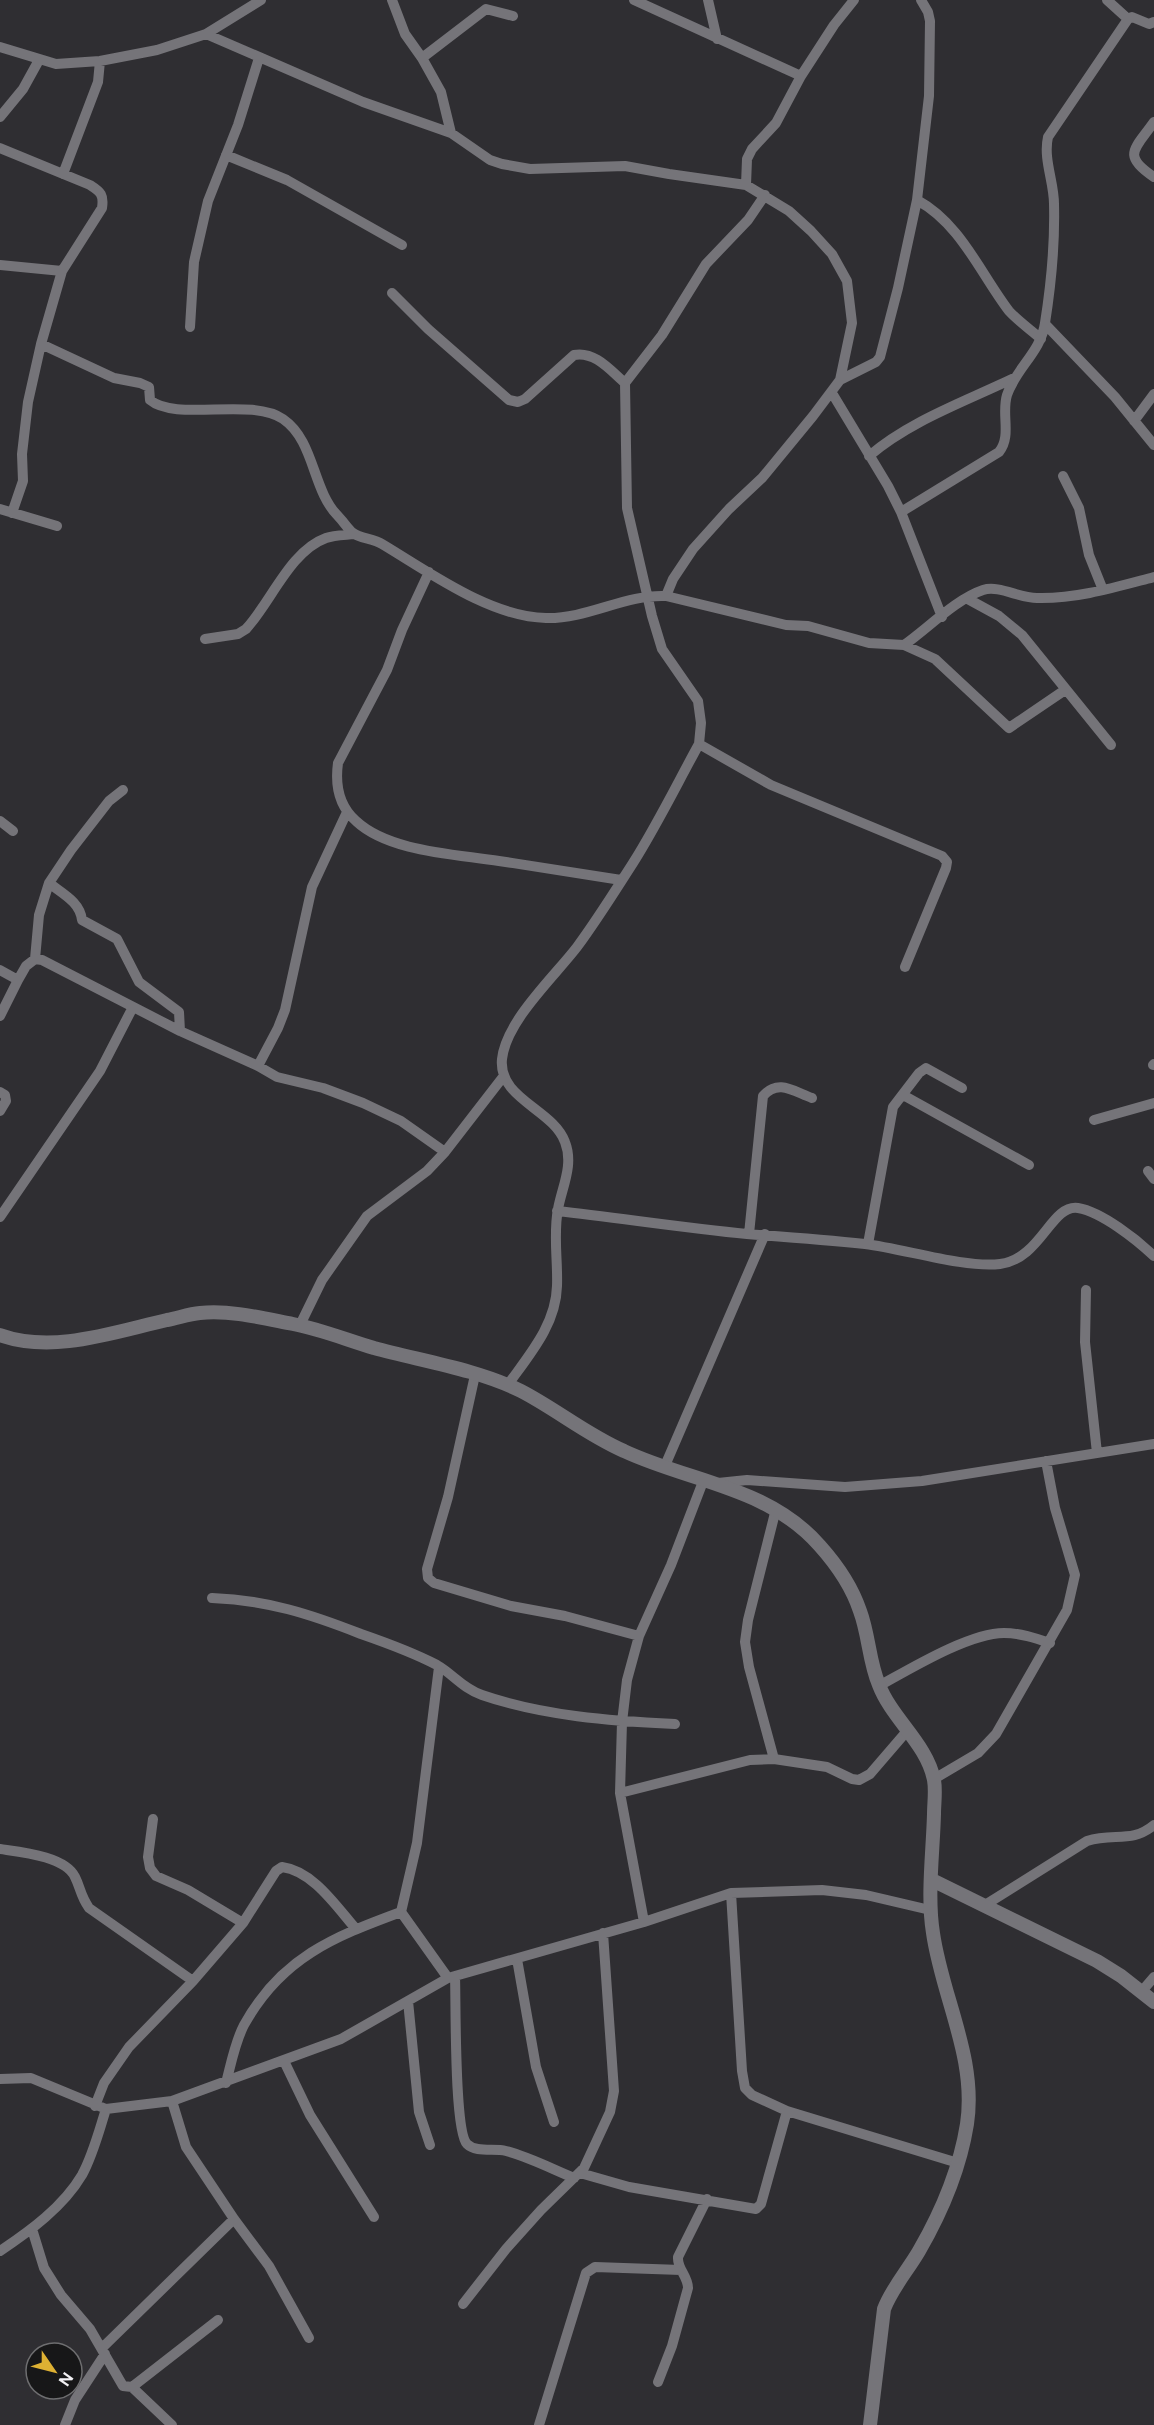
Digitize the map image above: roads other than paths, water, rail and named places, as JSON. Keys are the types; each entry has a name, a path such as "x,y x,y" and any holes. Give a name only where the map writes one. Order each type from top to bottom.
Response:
{"street":[{"path":"0,47 56,64 100,61 157,50 206,34 261,0"},
{"path":"392,0 405,34 441,92 451,133"},
{"path":"634,0 801,76"},
{"path":"708,0 717,39"},
{"path":"746,185 747,159 752,149 776,123 801,76 834,25 855,0"},
{"path":"840,380 876,362 883,352 917,200 929,96 930,21 921,0"},
{"path":"1107,0 1128,19"},
{"path":"422,58 486,9 513,16"},
{"path":"901,512 942,489 999,452 1004,446 1006,438 1004,406 1016,377 1035,353 1045,324 1054,206 1053,184 1045,150 1048,137 1128,19 1132,17 1149,24 1154,22"},
{"path":"206,34 363,102 451,133 490,160 502,164 530,169 625,166 746,185 789,211 832,254 847,281 852,323 840,380 832,393 762,478 693,549 673,579 666,596"},
{"path":"190,327 194,262 208,201 249,94 259,58"},
{"path":"0,117 23,89 39,60"},
{"path":"63,174 98,82 100,61"},
{"path":"1154,122 1136,147 1134,154 1134,161 1154,177"},
{"path":"0,148 90,185 101,192 103,197 102,208 62,270 41,344 28,402 22,454 23,481 12,513"},
{"path":"226,155 287,180 402,245"},
{"path":"507,1386 543,1335 553,1311 557,1287 557,1211 569,1161 565,1141 553,1124 515,1092 503,1077 502,1058 511,1034 522,1015 578,945 621,880 699,744 701,723 698,701 662,649 627,508 625,383 662,335 706,264 748,220 765,195"},
{"path":"917,200 940,215 977,261 1010,312 1041,339"},
{"path":"0,266 62,270"},
{"path":"392,293 428,329 509,400 518,402 525,399 574,355 584,353 592,356 625,383"},
{"path":"1045,324 1154,445"},
{"path":"41,344 114,378 149,387 150,400 156,404 170,408 256,410 281,418 292,427 304,447 327,505 354,534"},
{"path":"869,456 886,442 912,427 1016,377"},
{"path":"832,393 901,512 942,617"},
{"path":"1134,421 1154,394"},
{"path":"1063,476 1078,508 1089,555 1103,590"},
{"path":"0,509 57,526"},
{"path":"205,639 238,633 246,629 299,558 313,544 327,537 354,534 373,538 429,572 493,606 521,614 546,618 574,615 647,595 666,596 786,625 808,626 869,643 903,645 941,664 1009,728 1065,690"},
{"path":"429,572 402,630 387,670 338,763 337,787 347,812 357,823 380,837 423,849 621,880"},
{"path":"903,645 966,598 987,589 1035,598 1074,596 1154,577"},
{"path":"966,598 1011,624 1110,746"},
{"path":"699,744 771,785 942,856 947,862 946,868 905,967"},
{"path":"0,1016 26,966 35,959 39,915 49,883 109,801 123,790"},
{"path":"258,1066 285,1010 312,886 347,812"},
{"path":"0,821 14,831"},
{"path":"49,883 77,904 81,910 82,920 117,939 139,982 179,1012 180,1031"},
{"path":"35,959 51,964 180,1031 277,1077 323,1088 363,1103 401,1121 445,1152"},
{"path":"0,970 18,980"},
{"path":"0,1217 100,1071 133,1006"},
{"path":"868,1244 892,1113 919,1073 926,1068 962,1088"},
{"path":"300,1325 322,1280 367,1216 427,1172 503,1077"},
{"path":"749,1234 763,1096 770,1088 778,1086 812,1098"},
{"path":"0,1092 5,1095 6,1101 0,1111"},
{"path":"903,1095 1029,1166"},
{"path":"1094,1120 1154,1103"},
{"path":"557,1211 749,1234 868,1244 972,1263 1000,1264 1018,1260 1034,1247 1060,1213 1078,1208 1105,1220 1135,1238 1154,1256"},
{"path":"664,1468 765,1234"},
{"path":"1086,1290 1085,1342 1096,1453"},
{"path":"0,1335 22,1341 43,1343 96,1337 196,1313 227,1312 300,1325 475,1375 507,1386 546,1406 591,1435 664,1468 711,1481 776,1509 797,1522 845,1578 861,1612 879,1686 923,1753 934,1779 933,1880 930,1910 933,1935 958,2025 969,2090 967,2123 958,2163 919,2251 884,2309 870,2425"},
{"path":"475,1375 448,1497 427,1569 428,1578 434,1583 511,1606 565,1616 639,1636"},
{"path":"711,1481 747,1480 845,1487 922,1481 1154,1444"},
{"path":"934,1779 978,1753 988,1744 1050,1643 1067,1610 1075,1575 1056,1508 1046,1461"},
{"path":"644,1922 620,1793 622,1722 627,1680 639,1636 711,1481"},
{"path":"774,1759 749,1667 745,1642 748,1620 776,1509"},
{"path":"212,1598 247,1599 318,1617 396,1646 439,1666 460,1684 483,1695 536,1709 622,1722 675,1724"},
{"path":"879,1686 980,1637 1003,1633 1050,1643"},
{"path":"401,1912 417,1843 439,1666"},
{"path":"620,1793 750,1760 774,1759 827,1767 859,1780 870,1774 907,1731"},
{"path":"153,1818 148,1857 150,1868 156,1876 188,1890 243,1923"},
{"path":"985,1905 1088,1841 1100,1837 1132,1837 1143,1834 1154,1825"},
{"path":"0,1849 40,1855 64,1866 75,1875 80,1895 89,1908 193,1981"},
{"path":"0,2250 32,2229 81,2176 93,2149 104,2083 129,2047 193,1981 243,1923 276,1871 282,1867 289,1868 304,1876 325,1893 356,1929"},
{"path":"933,1880 1097,1961 1142,1991 1154,2002"},
{"path":"0,2079 31,2078 100,2108 172,2102 341,2039 452,1977 644,1922 731,1893 822,1890 866,1895 930,1910"},
{"path":"731,1893 742,2071 746,2088 752,2095 788,2111 958,2163"},
{"path":"226,2083 243,2026 284,1971 308,1953 356,1929 401,1912"},
{"path":"401,1912 452,1977 460,2117 464,2140 468,2145 476,2149 506,2151 577,2175 630,2187 756,2209 761,2204 788,2111"},
{"path":"463,2304 506,2248 589,2160 610,2112 614,2091 603,1933"},
{"path":"517,1959 536,2067 555,2122"},
{"path":"1142,1991 1154,1977"},
{"path":"408,2001 419,2112 430,2145"},
{"path":"284,2061 310,2115 374,2217"},
{"path":"172,2102 186,2146 234,2219 269,2266 309,2338"},
{"path":"658,2382 672,2346 688,2288 688,2283 678,2265 678,2257 706,2199"},
{"path":"66,2425 75,2400 103,2351 234,2219"},
{"path":"32,2229 44,2268 61,2295 90,2329 123,2386 132,2387 172,2425"},
{"path":"539,2425 586,2273 595,2266 681,2270"},
{"path":"132,2387 218,2320"}]}
